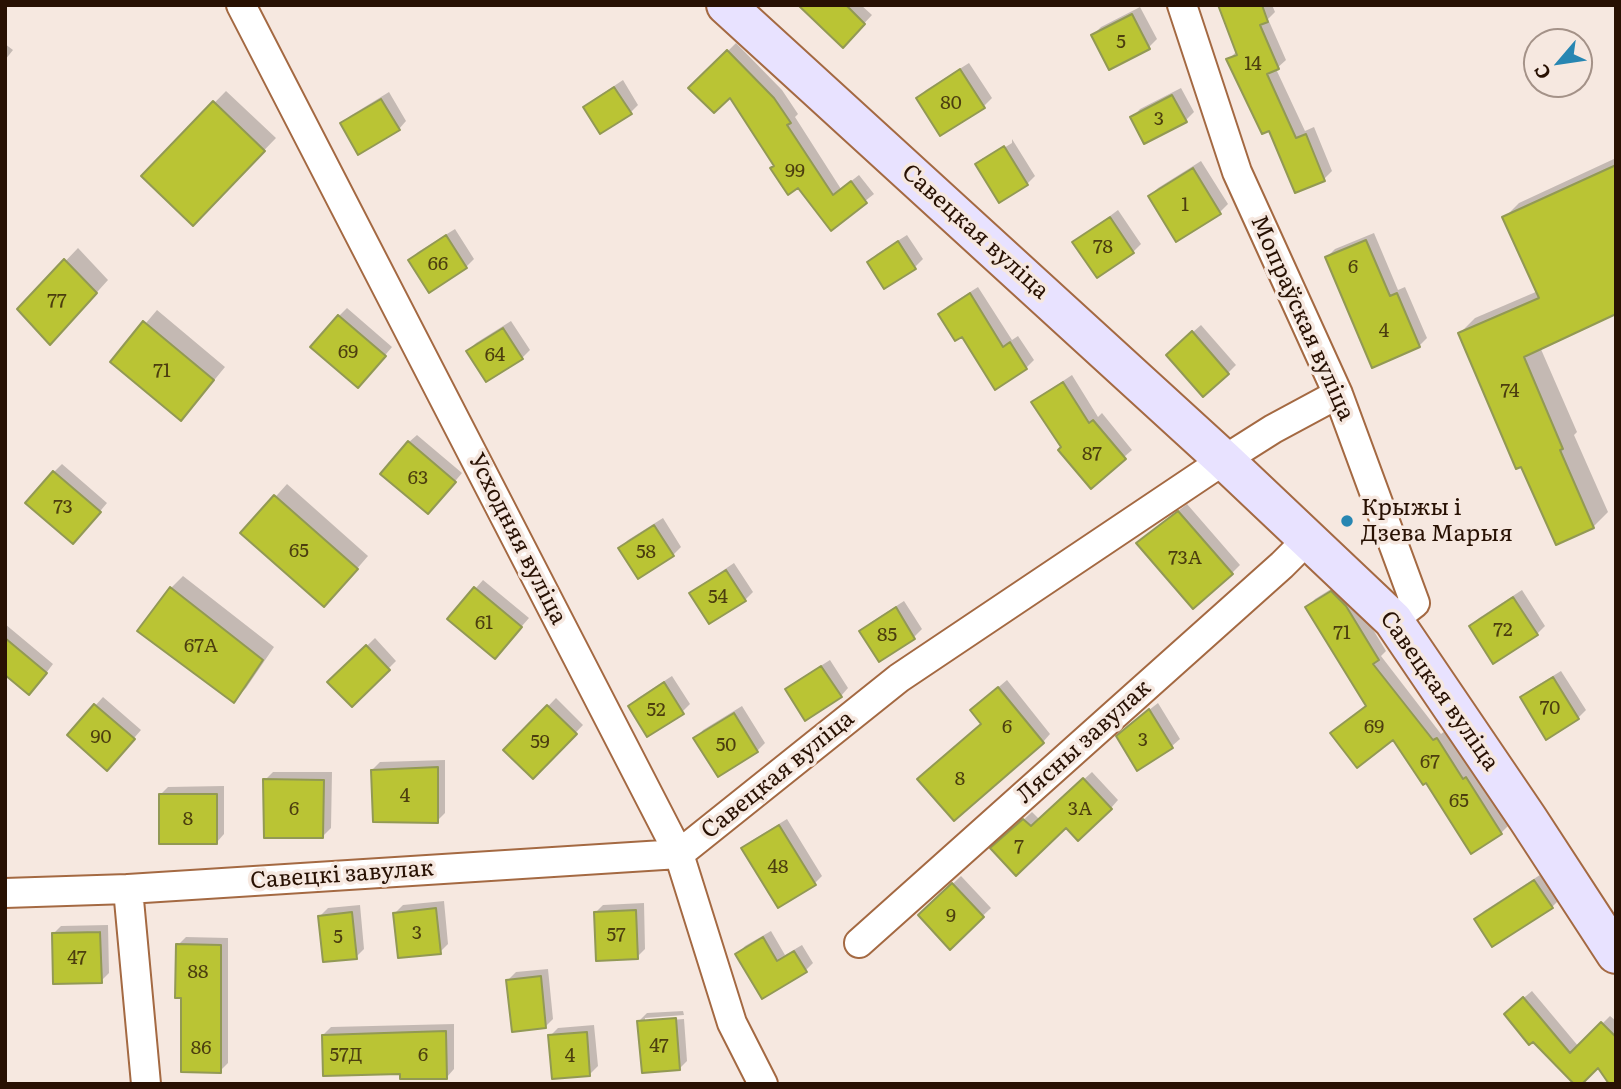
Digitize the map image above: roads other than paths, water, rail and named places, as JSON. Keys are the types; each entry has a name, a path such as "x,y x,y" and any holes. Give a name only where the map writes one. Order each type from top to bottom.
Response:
{"street":[{"name":"Усходняя вуліца","path":"241,5 680,854 732,1023 763,1084"},
{"name":"Савецкая вуліца","path":"726,5 1308,539 1404,611 1528,818 1616,954"},
{"name":"Мопраўская вуліца","path":"1182,5 1237,172 1338,394 1404,611"},
{"path":"1224,460 1273,429 1338,394"},
{"name":"Савецкая вуліца","path":"680,854 899,678 1224,460"},
{"name":"Лясны завулак","path":"859,943 1308,539"},
{"name":"Савецкі завулак","path":"5,893 128,889 680,854"},
{"path":"128,889 146,1084"}],"place":[{"name":"Крыжы і Дзева Марыя","path":"1347,521"}]}
